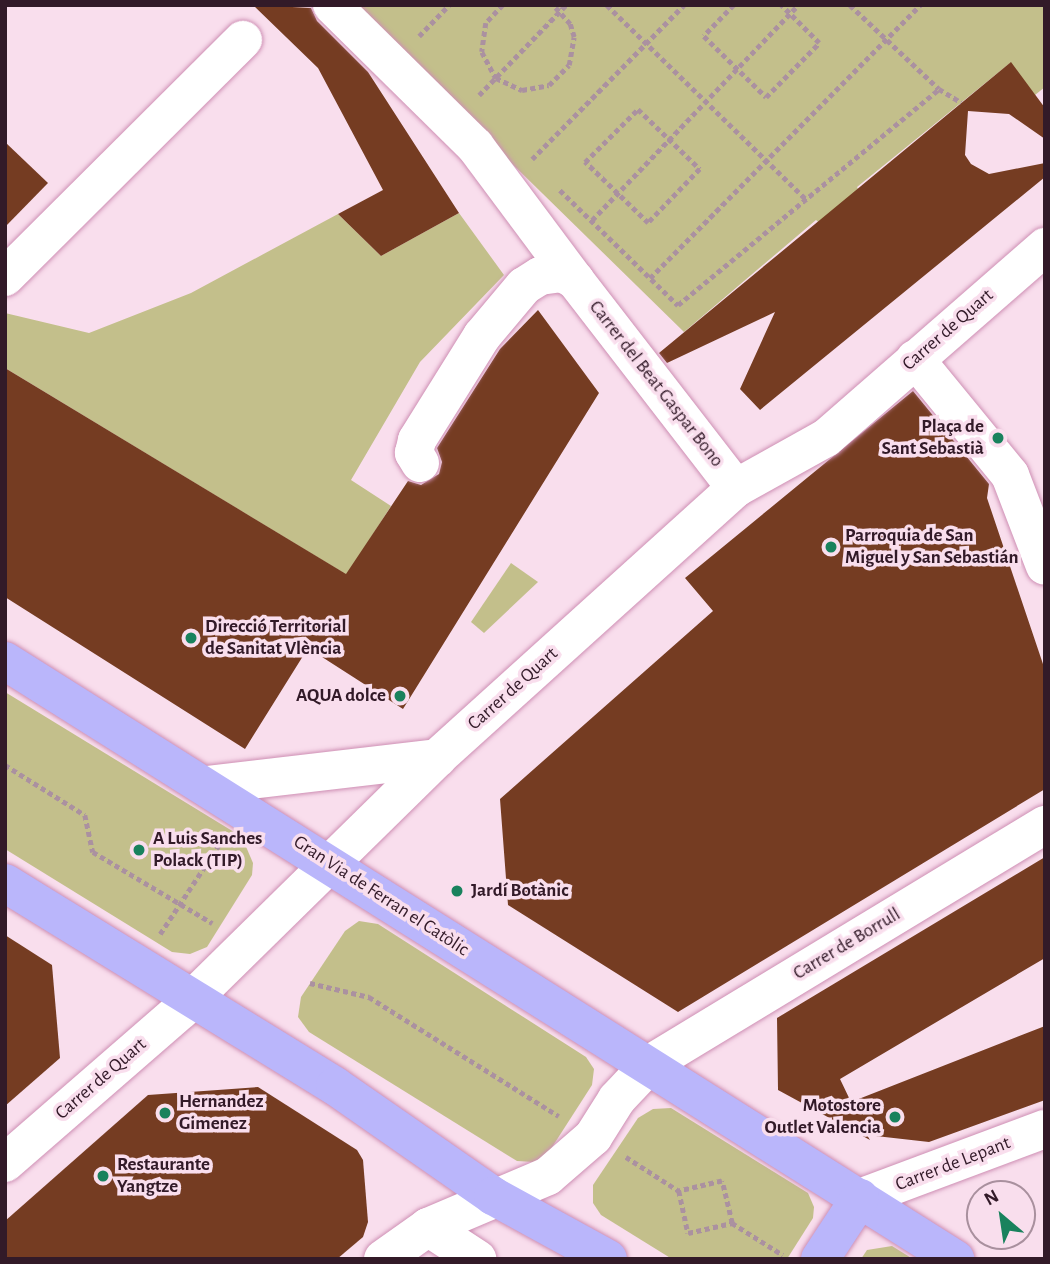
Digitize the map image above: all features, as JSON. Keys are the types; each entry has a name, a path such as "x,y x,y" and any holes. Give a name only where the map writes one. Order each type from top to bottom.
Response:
{"main road":[{"name":"Gran Via de Ferran el Catòlic","path":"5,661 208,785 410,916 650,1064 955,1259"},
{"path":"5,883 335,1086 493,1196 608,1259"},
{"path":"804,1258 860,1198"}],"street":[{"name":"Carrer del Beat Gaspar Bono","path":"332,5 475,146 736,488"},
{"path":"5,277 243,40"},
{"name":"Carrer de Quart","path":"5,1163 192,999 333,864 437,758 736,488 826,438 1045,247"},
{"path":"420,463 414,453 417,440 482,337 524,286 541,276 562,273 575,280"},
{"path":"915,359 1010,475 1030,518 1045,566"},
{"path":"208,785 437,758"},
{"name":"Carrer de Borrull","path":"650,1064 1045,825"},
{"path":"383,1259 428,1227 493,1196 548,1176 572,1159 593,1137 617,1099 650,1064"},
{"name":"Carrer de Lepant","path":"860,1198 1045,1129"},
{"path":"428,1227 477,1259"}],"path":[{"path":"411,44 449,5"},
{"path":"503,5 486,23 482,38 487,66 496,78 522,90 549,85 561,77 569,65 574,44 570,24 553,5"},
{"path":"471,102 566,5"},
{"path":"607,5 807,200"},
{"path":"530,161 684,5"},
{"path":"734,5 704,36 766,97 819,43 780,5"},
{"path":"592,220 798,5"},
{"path":"850,5 939,89 961,102"},
{"path":"650,278 920,5"},
{"path":"678,305 939,89"},
{"path":"638,109 700,169 648,223 617,194 585,162 638,109"},
{"path":"5,765 85,815 93,852 219,927"},
{"path":"155,943 229,829"},
{"path":"310,983 369,998 568,1122"},
{"path":"617,1151 679,1191 688,1233 732,1223 804,1258"},
{"path":"679,1191 722,1181 732,1223"}],"shaded area":[{"path":"350,5 1045,5 1045,87 1035,95 1010,63 857,187 860,193 824,227 816,220 684,332"},
{"path":"459,213 504,275 420,362 351,480 391,506 347,575 5,368 5,313 89,333 191,293 338,214 381,256"},
{"path":"511,563 538,582 484,633 471,622"},
{"path":"5,692 234,832 244,842 253,863 252,875 207,947 190,954 172,952 5,849"},
{"path":"359,921 378,924 586,1057 594,1069 592,1085 547,1155 533,1162 517,1161 309,1032 298,1017 301,997 345,931"},
{"path":"671,1108 808,1193 814,1207 813,1218 787,1259 672,1259 601,1215 593,1203 593,1185 638,1118 653,1109"},
{"path":"892,1246 913,1259 861,1259 867,1250"}],"building":[{"path":"253,5 311,8 317,21 368,72 459,213 381,256 338,214 383,190 318,68"},
{"path":"1011,62 1045,108 1045,139 1009,114 968,111 965,155 971,164 989,174 1045,163 1045,177 760,410 740,389 775,312 667,363 659,353"},
{"path":"5,142 48,183 5,227"},
{"path":"538,310 599,393 403,709 308,648 245,749 5,597 5,368 346,574 408,481 421,485 439,474 442,462 437,448 500,349"},
{"path":"913,391 989,484 987,498 1045,670 1045,789 678,1012 508,905 500,799 713,611 685,578"},
{"path":"1045,857 1045,958 840,1079 851,1102 1045,1026 1045,1100 929,1142 867,1135 870,1140 778,1090 777,1018"},
{"path":"5,935 52,965 60,1058 5,1106"},
{"path":"258,1087 357,1150 363,1160 368,1222 363,1237 337,1259 5,1259 5,1221 148,1095"}],"place":[{"name":"Plaça de Sant Sebastià","path":"998,438"},
{"name":"Parroquia de San Miguel y San Sebastián","path":"831,547"},
{"name":"Direcció Territorial de Sanitat Vlència","path":"191,638"},
{"name":"AQUA dolce","path":"400,696"},
{"name":"A Luis Sanches Polack (TIP)","path":"139,850"},
{"name":"Jardí Botànic","path":"457,891"},
{"name":"Hernandez Gimenez","path":"165,1113"},
{"name":"Motostore Outlet Valencia","path":"895,1117"},
{"name":"Restaurante Yangtze","path":"103,1176"}]}
